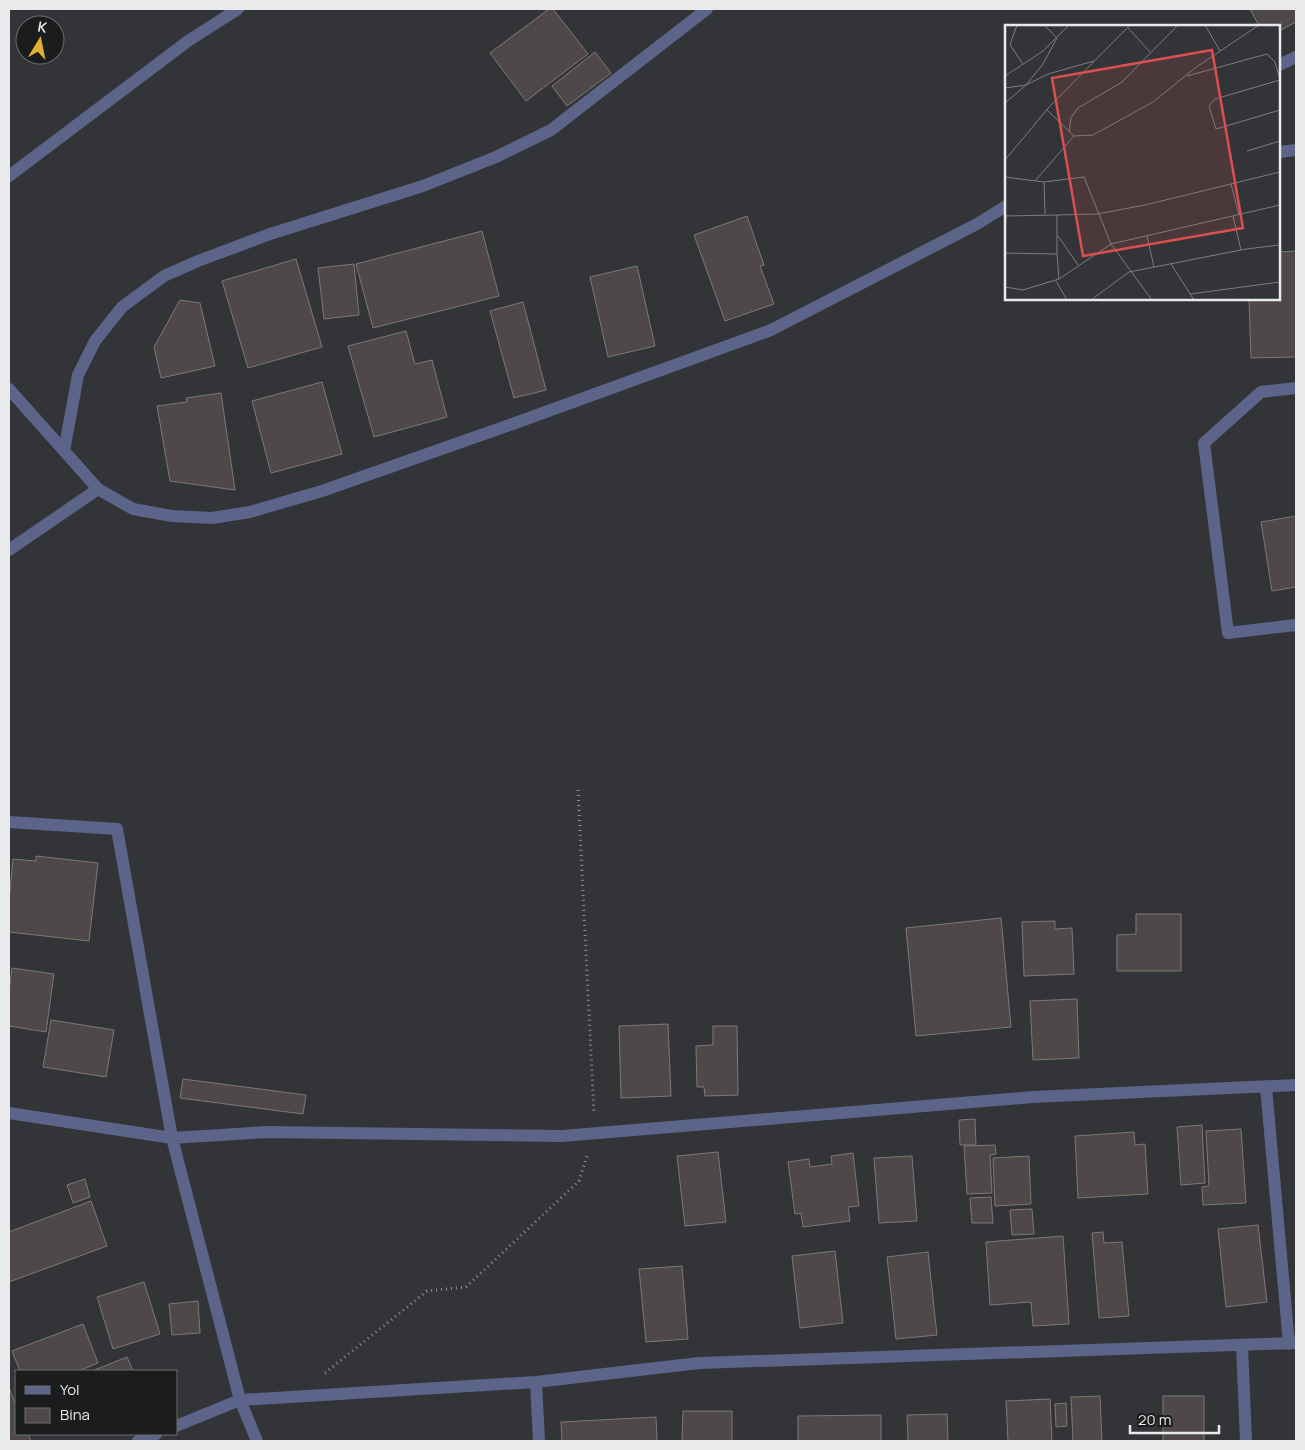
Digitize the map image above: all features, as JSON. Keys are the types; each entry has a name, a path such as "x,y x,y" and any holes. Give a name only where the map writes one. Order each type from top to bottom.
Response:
{"street":[{"path":"9,176 188,41 238,9"},
{"path":"64,451 78,375 95,341 122,307 164,276 270,234 423,186 496,157 551,130 708,9"},
{"path":"1280,65 1296,57"},
{"path":"1280,152 1296,150"},
{"path":"9,389 98,489 133,509 172,516 212,518 250,512 322,491 771,330 977,224 1005,207"},
{"path":"1296,388 1261,392 1204,444 1228,633 1296,626"},
{"path":"9,550 98,489"},
{"path":"9,822 117,829 172,1138 240,1400 257,1441"},
{"path":"9,1113 172,1138 267,1132 562,1136 1033,1097 1296,1085"},
{"path":"178,1425 240,1400 536,1382 699,1363 1293,1343 1266,1087"},
{"path":"1242,1345 1246,1441"},
{"path":"536,1382 539,1441"},
{"path":"138,1441 153,1435"}],"path":[{"path":"297,1396 427,1291 466,1287 578,1181 594,1133 578,790"}],"building":[{"path":"549,9 553,9 588,54 526,101 490,53"},
{"path":"1250,9 1296,9 1296,22 1280,30 1280,25 1258,25"},
{"path":"595,52 611,73 567,106 552,86"},
{"path":"747,216 764,265 760,266 774,304 725,321 694,235"},
{"path":"482,231 499,296 373,328 356,264"},
{"path":"1296,251 1296,357 1251,358 1249,300 1280,300 1280,252"},
{"path":"296,259 322,347 248,368 222,281"},
{"path":"354,264 359,315 324,319 318,268"},
{"path":"637,266 655,346 608,357 590,277"},
{"path":"180,300 200,303 215,366 161,378 154,347"},
{"path":"523,302 546,390 514,398 490,311"},
{"path":"406,331 415,364 432,360 447,417 374,437 348,346"},
{"path":"322,382 342,454 271,473 252,401"},
{"path":"221,393 235,490 170,481 157,406 187,402 186,398"},
{"path":"1296,516 1296,587 1272,591 1261,522"},
{"path":"36,856 98,863 89,941 9,932 9,901 13,859 36,861"},
{"path":"1136,914 1181,914 1181,971 1117,971 1117,935 1136,934"},
{"path":"1001,918 1011,1027 916,1036 906,928"},
{"path":"1055,921 1055,929 1072,928 1074,974 1024,976 1022,922"},
{"path":"12,968 54,974 46,1032 9,1026 9,991"},
{"path":"1077,999 1079,1058 1033,1060 1030,1001"},
{"path":"51,1020 114,1030 106,1077 43,1067"},
{"path":"668,1024 671,1096 621,1098 619,1026"},
{"path":"713,1026 737,1026 738,1095 705,1096 704,1087 697,1087 696,1046 713,1045"},
{"path":"183,1079 306,1095 303,1114 180,1098"},
{"path":"975,1119 976,1145 960,1145 959,1120"},
{"path":"1202,1125 1205,1183 1181,1185 1177,1127"},
{"path":"1241,1129 1246,1203 1203,1205 1202,1187 1209,1186 1206,1131"},
{"path":"1134,1132 1135,1145 1145,1144 1148,1194 1078,1198 1075,1136"},
{"path":"995,1145 996,1154 990,1155 992,1193 967,1194 964,1146"},
{"path":"718,1152 726,1222 685,1226 677,1156"},
{"path":"853,1153 859,1206 848,1207 850,1221 803,1227 801,1213 795,1214 788,1162 809,1159 810,1167 832,1164 831,1156"},
{"path":"912,1156 917,1221 879,1223 874,1158"},
{"path":"1029,1156 1031,1204 995,1206 993,1158"},
{"path":"85,1179 90,1197 73,1203 67,1185"},
{"path":"991,1197 993,1223 972,1223 970,1198"},
{"path":"91,1201 107,1246 9,1282 9,1232"},
{"path":"1032,1209 1034,1234 1012,1235 1010,1210"},
{"path":"1258,1225 1267,1302 1226,1307 1218,1229"},
{"path":"1103,1232 1104,1243 1122,1242 1129,1316 1099,1318 1092,1233"},
{"path":"1063,1236 1069,1324 1033,1326 1031,1302 990,1305 986,1242"},
{"path":"835,1251 843,1323 800,1328 792,1256"},
{"path":"928,1252 937,1335 896,1339 887,1257"},
{"path":"682,1266 688,1339 646,1342 639,1269"},
{"path":"144,1282 160,1334 113,1349 97,1297"},
{"path":"198,1301 200,1333 172,1335 169,1304"},
{"path":"83,1324 98,1363 80,1370 20,1370 12,1351"},
{"path":"127,1357 133,1370 94,1370"},
{"path":"9,1387 15,1403 15,1435 28,1435 31,1441 9,1441"},
{"path":"1100,1396 1102,1441 1073,1441 1071,1397"},
{"path":"1163,1396 1204,1396 1204,1441 1163,1441"},
{"path":"1050,1399 1052,1441 1008,1441 1006,1401"},
{"path":"1066,1403 1067,1426 1056,1427 1055,1404"},
{"path":"683,1411 732,1411 732,1441 682,1441"},
{"path":"947,1414 948,1441 908,1441 907,1415"},
{"path":"881,1415 881,1441 798,1441 798,1416"},
{"path":"656,1417 657,1441 562,1441 561,1422"}]}
